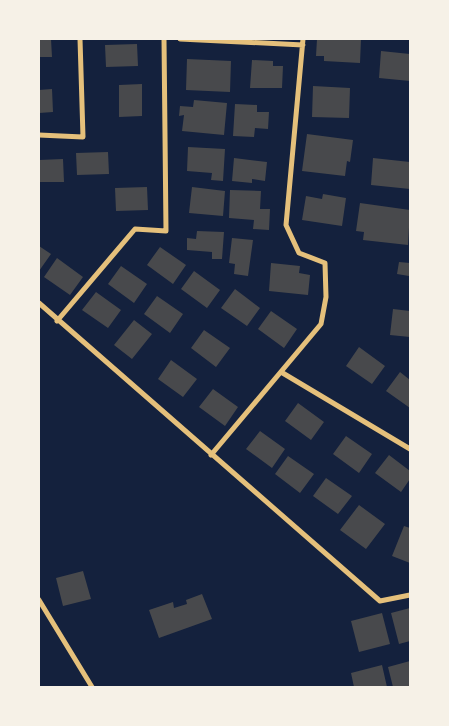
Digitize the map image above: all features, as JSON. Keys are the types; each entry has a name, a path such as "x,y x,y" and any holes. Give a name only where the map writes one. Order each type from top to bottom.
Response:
{"street":[{"path":"39,135 83,136 80,39"},
{"path":"57,321 135,229 166,231 164,39"},
{"path":"180,39 303,42 286,225 300,253 325,263 326,296 321,324 211,455"},
{"path":"39,303 57,321 380,601 410,595"},
{"path":"281,372 410,448"},
{"path":"39,600 92,687"}],"building":[{"path":"39,39 51,39 52,57 39,57"},
{"path":"317,39 361,39 360,63 324,61 324,56 316,56"},
{"path":"137,44 138,66 106,67 105,45"},
{"path":"381,51 410,54 410,81 379,78"},
{"path":"187,59 231,61 230,92 186,90"},
{"path":"252,60 273,61 273,66 283,66 282,88 250,88"},
{"path":"142,84 142,116 119,117 119,85"},
{"path":"313,86 350,88 349,118 312,117"},
{"path":"52,89 53,112 39,113 39,90"},
{"path":"194,100 227,103 224,135 182,131 184,115 179,116 180,106 193,107"},
{"path":"235,104 257,105 257,112 269,112 268,129 255,128 254,137 233,136"},
{"path":"307,134 353,140 350,162 347,161 345,176 302,171"},
{"path":"188,147 225,149 223,181 211,180 212,173 187,171"},
{"path":"108,152 109,174 77,175 76,153"},
{"path":"234,158 267,162 265,181 252,179 252,183 232,181"},
{"path":"373,158 410,162 410,189 371,185"},
{"path":"63,159 64,182 39,182 39,160"},
{"path":"147,187 148,210 116,211 115,188"},
{"path":"192,187 225,191 223,216 189,213"},
{"path":"230,190 261,191 260,209 270,209 269,230 253,229 254,220 229,218"},
{"path":"323,194 346,198 342,226 302,220 306,196 322,199"},
{"path":"360,203 410,210 408,245 363,240 364,232 356,231"},
{"path":"197,231 224,232 222,259 212,259 212,252 187,250 187,238 196,239"},
{"path":"232,238 253,240 248,276 234,274 235,264 229,263"},
{"path":"39,246 51,254 39,271"},
{"path":"160,247 186,265 173,284 147,265"},
{"path":"57,258 83,277 70,295 44,277"},
{"path":"399,262 410,263 409,276 397,274"},
{"path":"271,263 300,266 299,273 310,275 308,295 269,291"},
{"path":"121,266 147,284 134,303 108,284"},
{"path":"194,271 220,290 207,308 181,289"},
{"path":"235,289 260,308 247,326 221,308"},
{"path":"96,292 121,310 108,328 82,310"},
{"path":"157,296 183,314 170,333 144,314"},
{"path":"393,309 410,311 410,337 390,335"},
{"path":"271,311 297,329 284,348 258,329"},
{"path":"134,320 152,334 132,359 114,345"},
{"path":"204,330 230,348 216,367 191,348"},
{"path":"359,347 385,366 372,384 346,366"},
{"path":"171,360 197,379 183,397 158,379"},
{"path":"400,372 410,380 410,408 386,391"},
{"path":"213,389 238,407 225,426 199,407"},
{"path":"298,403 324,422 311,440 285,421"},
{"path":"260,431 285,449 272,468 246,449"},
{"path":"346,436 372,454 359,473 333,454"},
{"path":"389,455 410,471 410,479 401,492 375,473"},
{"path":"288,456 314,474 300,493 275,474"},
{"path":"326,478 352,496 338,514 313,496"},
{"path":"359,505 385,524 366,549 340,530"},
{"path":"404,526 410,528 410,563 392,556"},
{"path":"83,571 91,599 63,606 56,578"},
{"path":"202,594 212,619 159,638 149,610 173,602 174,608 187,604 186,600"},
{"path":"410,608 410,641 399,644 391,613"},
{"path":"382,613 390,644 359,652 351,621"},
{"path":"410,661 410,687 393,687 388,667"},
{"path":"382,665 387,687 354,687 351,673"}]}
